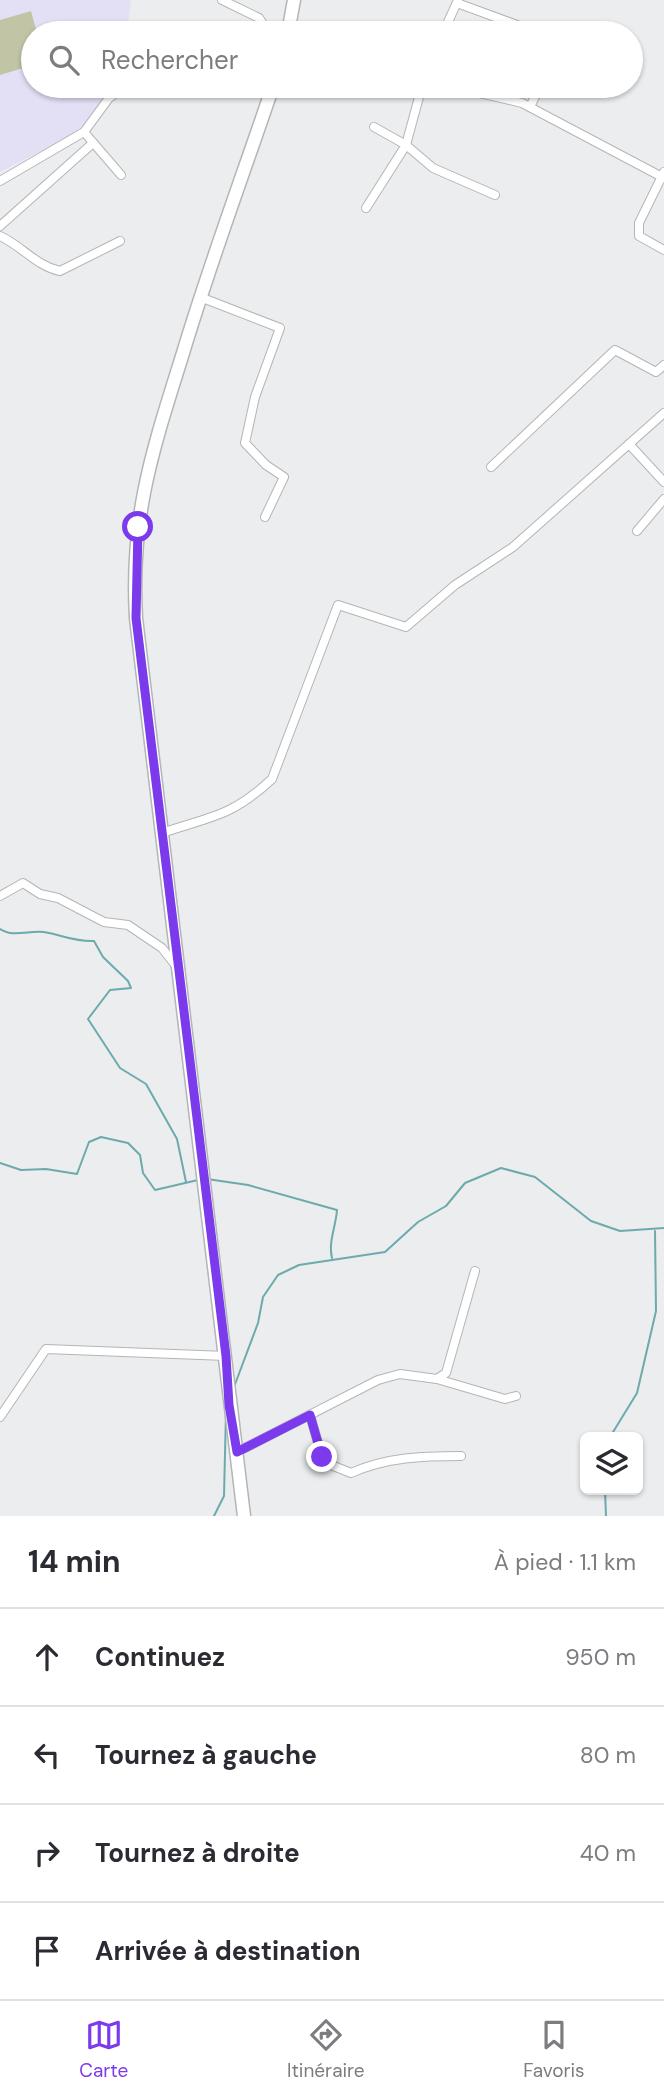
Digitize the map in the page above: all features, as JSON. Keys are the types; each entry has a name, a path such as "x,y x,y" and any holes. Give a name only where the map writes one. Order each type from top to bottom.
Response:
{"main road":[{"path":"290,21 293,0"},
{"path":"244,1516 136,618 138,527 148,466 200,297 269,98"}],"street":[{"path":"222,0 261,21"},
{"path":"448,21 457,1 507,21"},
{"path":"0,181 84,132 109,98"},
{"path":"366,208 406,145 419,98"},
{"path":"495,98 530,107 663,175 639,223 639,236 664,250"},
{"path":"530,107 534,98"},
{"path":"373,127 406,145 433,168 495,195"},
{"path":"84,132 121,175"},
{"path":"0,226 93,143"},
{"path":"0,236 37,262 60,271 120,241"},
{"path":"200,297 280,328 255,397 245,443 266,465 284,477 265,517"},
{"path":"491,467 615,350 656,372 664,365"},
{"path":"162,833 220,817 250,799 272,779 338,605 406,627 455,585 513,547 664,413"},
{"path":"629,444 664,482"},
{"path":"637,531 664,499"},
{"path":"0,896 23,883 40,894 58,898 104,922 128,925 162,948 179,969"},
{"path":"437,1379 446,1373 475,1271"},
{"path":"0,1417 46,1349 226,1356"},
{"path":"237,1452 378,1381 400,1374 437,1379 505,1399 516,1396"},
{"path":"310,1415 326,1463 351,1473 368,1465 425,1454 461,1455"}],"shaded area":[{"path":"0,0 131,0 128,21 21,21 21,98 108,98 72,135 0,172"}],"green space":[{"path":"31,11 34,21 21,21 21,69 0,75 0,20"}],"waterway":[{"path":"0,929 11,933 44,932 94,941 103,957 128,981 131,988 110,990 88,1019 120,1068 146,1084 177,1139 186,1182"},
{"path":"0,1163 21,1170 46,1169 77,1174 89,1142 101,1137 128,1143 140,1155 143,1173 155,1190 198,1180"},
{"path":"234,1387 258,1323 263,1297 278,1275 299,1265 385,1252 418,1222 446,1206 465,1183 501,1168 535,1177 591,1221 620,1231 664,1228"},
{"path":"207,1179 248,1185 337,1210 332,1258"},
{"path":"613,1432 637,1393 656,1311 655,1231"},
{"path":"214,1516 224,1496 226,1411"},
{"path":"605,1495 606,1516"}],"route":[{"path":"138,527 136,618 226,1356 229,1405 237,1452 310,1415 322,1457"}]}
